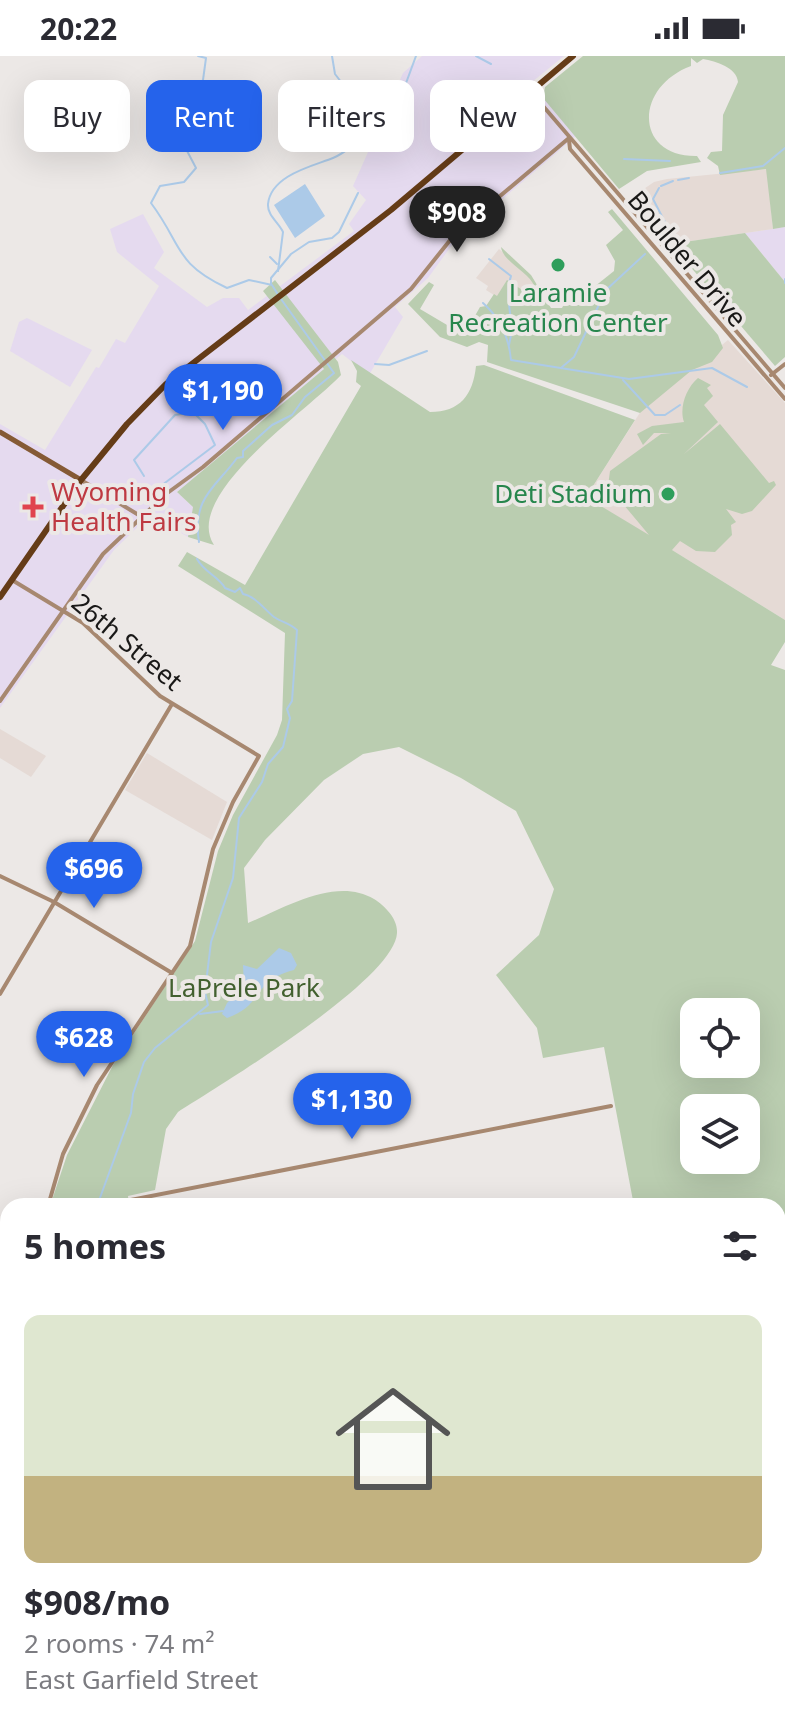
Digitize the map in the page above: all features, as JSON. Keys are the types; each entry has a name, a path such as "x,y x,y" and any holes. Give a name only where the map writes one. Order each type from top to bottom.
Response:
{"main road":[{"path":"545,80 573,56"},
{"path":"0,597 81,480 166,384 384,215 459,152"},
{"path":"0,432 81,480"}],"street":[{"name":"Boulder Drive","path":"545,109 785,388"},
{"name":"Boulder Drive","path":"569,138 570,149 785,399"},
{"path":"0,701 103,554 142,517 420,281 455,234 569,138"},
{"path":"766,379 785,364"},
{"path":"81,480 142,517"},
{"name":"26th Street","path":"12,580 83,623 172,704 259,756 233,802 213,849 193,938 172,973"},
{"path":"0,994 172,704"},
{"path":"0,876 54,902 172,973 97,1085 63,1154 50,1198"},
{"path":"141,1198 611,1106"}],"shaded area":[{"path":"422,56 564,56 534,80 430,80 430,152 545,152 545,98 576,136 457,238 428,278 395,307 403,317 369,375 342,354 177,492 193,507 188,537 150,515 114,550 0,708 0,424 45,450 96,367 99,368 116,339 125,343 159,286 117,252 110,229 143,214 164,252 154,268 207,307 223,298 239,298 248,310 354,231 349,224 366,200 353,186 368,152 414,152 414,80 400,80 403,73"},
{"path":"767,169 773,229 671,244 632,197 654,182 667,179"},
{"path":"785,227 785,282 745,233"},
{"path":"499,249 531,277 535,287 527,293 497,297 486,290 488,286 476,278"},
{"path":"27,318 92,350 70,387 10,351 19,322"},
{"path":"728,340 785,403 785,620 586,497 641,411"},
{"path":"0,729 46,756 31,777 0,758"},
{"path":"147,753 227,802 212,840 125,790"}],"green space":[{"path":"583,56 785,56 785,227 773,229 766,169 720,175 718,166 707,158 711,152 722,151 723,115 738,82 734,73 720,63 703,59 697,63 691,58 691,66 672,76 659,89 651,104 649,119 652,134 661,145 676,153 697,156 701,162 647,171 619,189 545,100 545,87"},
{"path":"612,209 718,335 723,348 712,362 692,370 640,413 487,362 488,345 479,342 467,347 440,337 408,304 429,282 434,285 420,309 464,335 480,307 486,306 494,294 497,296 507,280 527,293 535,287 506,257 501,247 531,275 551,308 562,308 567,298 558,291 570,288 584,295 614,271 615,261 606,245 623,230 608,212"},
{"path":"745,233 785,282 785,357 775,366 671,244"},
{"path":"275,280 338,362 341,375 279,430 232,478 216,502 209,525 214,545 188,537 193,507 177,492 324,369 263,291"},
{"name":"LaPrele Park","path":"351,360 430,412 440,411 463,400 472,385 476,366 484,365 635,420 586,497 649,535 608,486 610,471 661,434 671,433 654,433 643,445 637,434 652,426 684,422 682,411 685,398 698,378 711,385 707,388 713,396 704,405 718,422 684,454 720,424 769,483 774,481 776,485 752,511 742,514 726,509 736,522 731,525 732,535 715,552 696,551 680,541 672,550 785,620 785,642 771,665 785,670 785,1198 632,1198 604,1047 543,1058 537,1028 496,975 539,935 554,889 516,811 461,778 399,747 363,754 324,780 265,840 244,868 248,923 310,897 343,891 359,893 374,899 393,918 397,933 389,953 368,977 338,1003 265,1056 178,1112 166,1129 155,1190 128,1198 53,1198 67,1155 113,1065 195,941 218,851 282,720 285,633 178,566 187,552 245,585 361,386 356,382 357,371"}],"water":[{"path":"305,184 325,216 295,238 274,205"},
{"path":"279,948 291,953 297,965 294,970 271,980 239,1013 227,1018 222,1014 227,1003 244,986 243,965 257,969"}],"waterway":[{"path":"198,56 206,58 203,80 179,101 174,126 196,168 184,182 160,186 151,203 181,252 197,270 227,288 249,280 272,285 277,293"},
{"path":"278,271 283,232 269,212 271,194 294,173 338,156 368,130 370,120 335,74 332,56"},
{"path":"407,80 416,56"},
{"path":"476,56 491,64"},
{"path":"720,173 763,166 785,148"},
{"path":"624,159 670,161"},
{"path":"678,180 689,178"},
{"path":"661,186 673,181"},
{"path":"659,188 653,199 667,226 666,234"},
{"path":"271,284 271,278 291,254 309,242 332,238 339,232 358,193"},
{"path":"562,367 574,357 606,290 645,254"},
{"path":"270,257 277,264"},
{"path":"489,259 511,276 508,293 509,345"},
{"path":"199,542 199,514 214,485 237,458 243,457 243,451 272,425 292,415 305,397 334,373 281,299"},
{"path":"483,303 503,329 511,360 629,379 712,368 747,387"},
{"path":"375,364 389,365 427,351"},
{"path":"623,380 655,415 665,415 680,405"},
{"path":"141,501 215,445 205,424 193,412 175,415 134,460 144,476"},
{"path":"100,1198 131,1113 133,1094 144,1062 155,1048 208,1005 205,992 210,987 207,975 211,942 233,878 239,818 262,782 268,764 283,747 290,718 287,709 292,701 297,630 274,617 243,594 240,588 235,592 225,588 197,559"},
{"path":"200,1014 223,1011"}],"place":[{"name":"Laramie Recreation Center","path":"558,265"},
{"name":"Deti Stadium","path":"668,494"},
{"name":"Wyoming Health Fairs","path":"33,507"}]}
